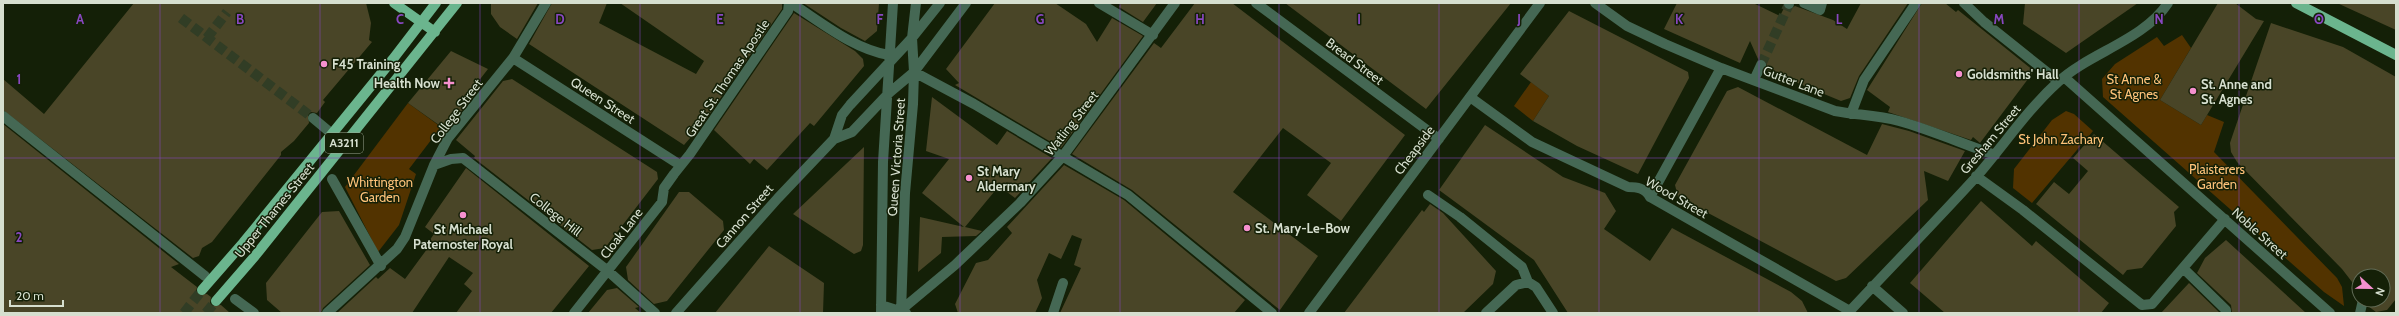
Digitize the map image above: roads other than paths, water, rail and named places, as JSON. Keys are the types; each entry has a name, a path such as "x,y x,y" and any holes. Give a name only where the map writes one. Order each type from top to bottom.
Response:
{"main road":[{"path":"394,3 420,23 435,32"},
{"name":"Upper Thames Street","path":"216,301 255,256 457,3"},
{"path":"433,4 447,17"},
{"name":"Upper Thames Street","path":"202,290 243,243 420,23 433,4"},
{"path":"2298,4 2350,33 2396,55"}],"street":[{"name":"College Street","path":"327,313 397,249 405,237 434,165 448,138 513,58 546,3"},
{"path":"790,3 854,43 888,60"},
{"name":"Great St. Thomas Apostle","path":"680,165 690,154 786,14 790,3"},
{"name":"Queen Victoria Street","path":"881,309 883,162 889,93 888,60 893,3"},
{"name":"Queen Victoria Street","path":"902,312 905,193 914,72 912,38 916,3"},
{"name":"Cannon Street","path":"676,313 778,198 834,138 846,110 888,60 912,38 940,3"},
{"name":"Cannon Street","path":"834,138 852,132 889,93 914,72 966,3"},
{"path":"1099,3 1153,35"},
{"name":"Watling Street","path":"902,312 960,261 1020,202 1063,156 1176,3"},
{"name":"Bread Street","path":"1256,3 1439,139"},
{"name":"Cheapside","path":"1309,313 1540,3"},
{"name":"Gutter Lane","path":"1595,3 1627,26 1721,68 1835,111 1851,114 1868,114 1899,121 1994,155"},
{"path":"1804,3 1820,10 1822,3"},
{"path":"1851,114 1864,80 1916,3"},
{"name":"Noble Street","path":"1964,3 1984,22 2061,79 2224,219 2330,313"},
{"name":"Gresham Street","path":"1849,312 1976,176 2026,115 2061,79 2139,30 2155,18 2168,3"},
{"name":"Queen Street","path":"513,58 680,165"},
{"path":"1754,80 1761,65"},
{"path":"1650,197 1721,68"},
{"path":"914,72 1063,156 1128,195 1272,313"},
{"name":"Wood Street","path":"1470,97 1532,142 1628,187 1647,191 1650,197 1849,312"},
{"path":"3,116 205,276"},
{"path":"313,118 344,144"},
{"name":"College Hill","path":"434,165 451,158 463,158 608,271 655,313"},
{"name":"Cloak Lane","path":"574,313 662,202 664,188 680,165"},
{"path":"1976,176 2023,210 2142,305 2152,304 2184,269 2224,219"},
{"path":"332,179 380,266"},
{"path":"1428,195 1460,217 1522,267 1528,282 1536,287 1553,313"},
{"path":"2184,269 2226,310 2226,313"},
{"path":"1486,313 1516,285 1528,282"},
{"path":"1053,313 1063,283"},
{"path":"1872,286 1903,313"},
{"path":"235,298 254,313"},
{"path":"881,309 902,312"}],"tunnel":[{"path":"1761,65 1789,4"},
{"path":"207,38 227,12"},
{"path":"181,18 313,118"},
{"path":"184,313 202,290"},
{"path":"206,313 216,301"}],"place":[{"name":"F45 Training","path":"324,64"},
{"name":"Goldsmiths' Hall","path":"1959,74"},
{"name":"Health Now","path":"449,83"},
{"name":"St. Anne and St. Agnes","path":"2193,91"},
{"name":"St Mary Aldermary","path":"969,178"},
{"name":"St Michael Paternoster Royal","path":"463,215"},
{"name":"St. Mary-Le-Bow","path":"1247,228"}],"park label":[{"name":"St Anne & St Agnes","path":"2134,86"},
{"name":"St John Zachary","path":"2061,139"},
{"name":"Plaisterers Garden","path":"2217,176"},
{"name":"Whittington Garden","path":"380,190"}]}
